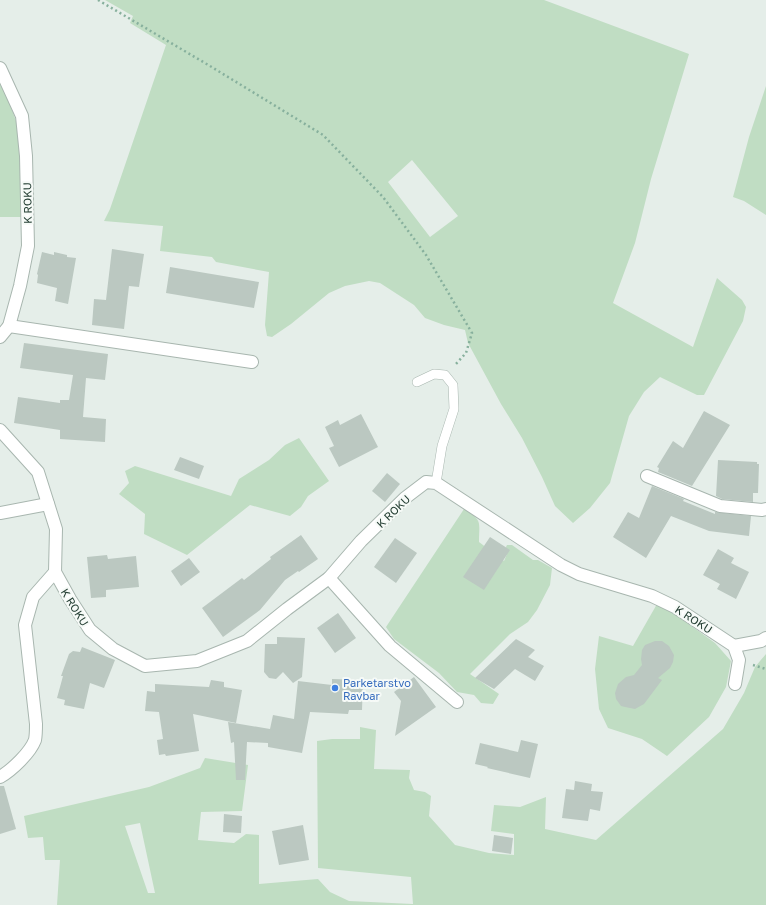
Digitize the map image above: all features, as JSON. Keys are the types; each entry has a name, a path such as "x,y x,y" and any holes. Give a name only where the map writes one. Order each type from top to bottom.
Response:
{"street":[{"name":"K ROKU","path":"0,68 22,116 26,156 28,246 20,286 9,326 0,337"},
{"path":"9,326 252,362"},
{"path":"0,430 38,472 56,529 55,572"},
{"path":"647,476 720,506 762,510 766,509"},
{"name":"K ROKU","path":"0,776 10,771 35,739 36,724 25,625 33,598 55,572 90,630 113,649 145,666 197,661 247,641 329,578 362,541 405,498 426,482 436,483 561,565 579,574 652,596 675,607 734,646"},
{"path":"0,513 48,504"},
{"path":"329,578 390,646 457,702"},
{"path":"735,684 739,660 734,646 761,641 766,638"}],"lane":[{"path":"417,382 434,374 445,375 453,385 454,409 442,446 436,483"}],"path":[{"path":"98,0 323,135 383,197 426,255 472,332 466,353 445,375"}],"green space":[{"path":"105,0 544,0 689,54 651,179 635,243 613,303 693,347 717,278 742,300 746,307 743,321 704,395 697,395 660,377 644,392 629,416 610,483 590,508 573,523 555,506 522,438 501,404 468,343 465,330 444,325 425,318 414,305 380,283 369,281 345,286 329,293 291,324 272,337 267,336 265,325 269,272 216,262 212,257 160,251 163,226 104,221 110,209 166,45 130,23 133,16","holes":["412,160 458,216 430,237 388,182"]},
{"path":"0,78 19,129 22,217 0,217"},
{"path":"766,86 766,215 744,201 733,197 749,137"},
{"path":"299,438 329,481 308,496 301,507 290,516 250,505 187,555 144,534 145,514 119,494 129,483 125,471 135,466 231,496 239,479 269,460 285,445"},
{"path":"464,509 474,516 479,522 479,542 504,561 507,554 507,545 512,545 533,560 538,560 552,568 550,585 537,610 528,622 510,634 470,674 499,694 493,704 481,703 474,695 457,692 439,673 394,639 386,627"},
{"path":"657,604 676,615 715,643 731,661 726,687 709,717 667,756 642,739 608,728 599,709 595,669 599,636 633,646"},
{"path":"766,654 766,905 57,905 60,860 45,860 43,837 28,838 24,816 149,787 200,768 205,758 248,765 242,811 201,812 198,840 234,843 246,834 259,835 259,884 318,879 330,892 349,901 413,904 411,877 318,868 317,741 332,739 360,739 360,727 376,730 374,769 410,770 409,778 414,790 425,792 431,796 429,816 455,845 489,853 514,855 514,834 491,831 494,805 520,807 546,797 545,829 596,840 723,729 744,693 755,667","holes":["140,823 155,893 148,893 125,826"]}],"building":[{"path":"112,249 144,254 139,287 129,286 124,329 92,325 94,299 106,300"},
{"path":"42,252 54,255 54,252 67,255 67,257 76,258 68,304 55,301 57,288 37,283 37,274"},
{"path":"170,267 259,282 254,308 166,293"},
{"path":"24,343 108,354 105,380 86,378 83,417 106,419 105,442 60,439 60,430 14,423 18,397 60,403 60,400 69,400 73,375 20,368"},
{"path":"704,411 730,425 692,486 658,472 659,468 657,467 673,441 683,448"},
{"path":"361,414 378,447 339,467 329,448 334,446 325,427 338,420 340,425"},
{"path":"180,457 204,466 199,479 174,470"},
{"path":"718,460 757,462 757,464 759,464 758,493 753,493 753,502 722,499 716,496"},
{"path":"387,473 400,484 385,502 372,491"},
{"path":"652,486 715,514 715,512 751,516 749,536 709,531 671,516 646,558 613,537 628,512 639,518"},
{"path":"301,535 318,559 285,580 260,610 223,637 202,608 242,578 244,580 271,559 270,557"},
{"path":"490,537 510,550 484,590 463,577"},
{"path":"395,538 417,553 396,583 374,567"},
{"path":"718,549 734,558 731,563 749,572 736,599 717,589 720,584 703,575"},
{"path":"107,555 108,559 136,556 139,587 106,590 106,597 91,598 87,557"},
{"path":"189,558 200,572 181,586 171,571"},
{"path":"338,613 356,638 335,653 317,628"},
{"path":"277,637 305,638 302,677 293,683 283,672 276,679 269,678 264,672 265,644 277,644"},
{"path":"516,639 535,650 528,657 544,666 535,681 515,669 494,689 475,678"},
{"path":"655,641 662,641 669,646 674,655 670,668 658,678 662,680 644,704 635,709 621,706 616,699 615,693 618,684 626,677 634,675 642,665 642,650 645,645"},
{"path":"82,647 115,660 104,688 90,683 84,709 64,705 65,700 57,698 63,676 61,676 69,654 73,651 80,652"},
{"path":"414,677 436,707 395,736 401,701 394,692"},
{"path":"332,679 363,680 362,710 349,710 348,714 310,712 302,753 268,747 268,743 247,742 245,780 236,780 234,742 231,743 228,722 270,729 273,715 294,719 298,681 332,685"},
{"path":"211,680 224,682 224,687 242,690 236,723 193,714 199,751 166,756 165,754 159,755 157,740 163,739 159,712 145,711 147,691 155,692 155,684 209,687"},
{"path":"521,740 538,744 530,778 475,764 480,743 518,752"},
{"path":"575,781 592,784 591,791 603,792 600,811 590,809 588,821 562,818 566,789 574,790"},
{"path":"0,786 4,786 16,829 0,834"},
{"path":"224,814 242,816 241,833 223,832"},
{"path":"303,825 309,860 279,865 272,831"},
{"path":"494,835 513,838 511,854 492,851"}],"place":[{"name":"Parketarstvo Ravbar","path":"335,688"}]}
